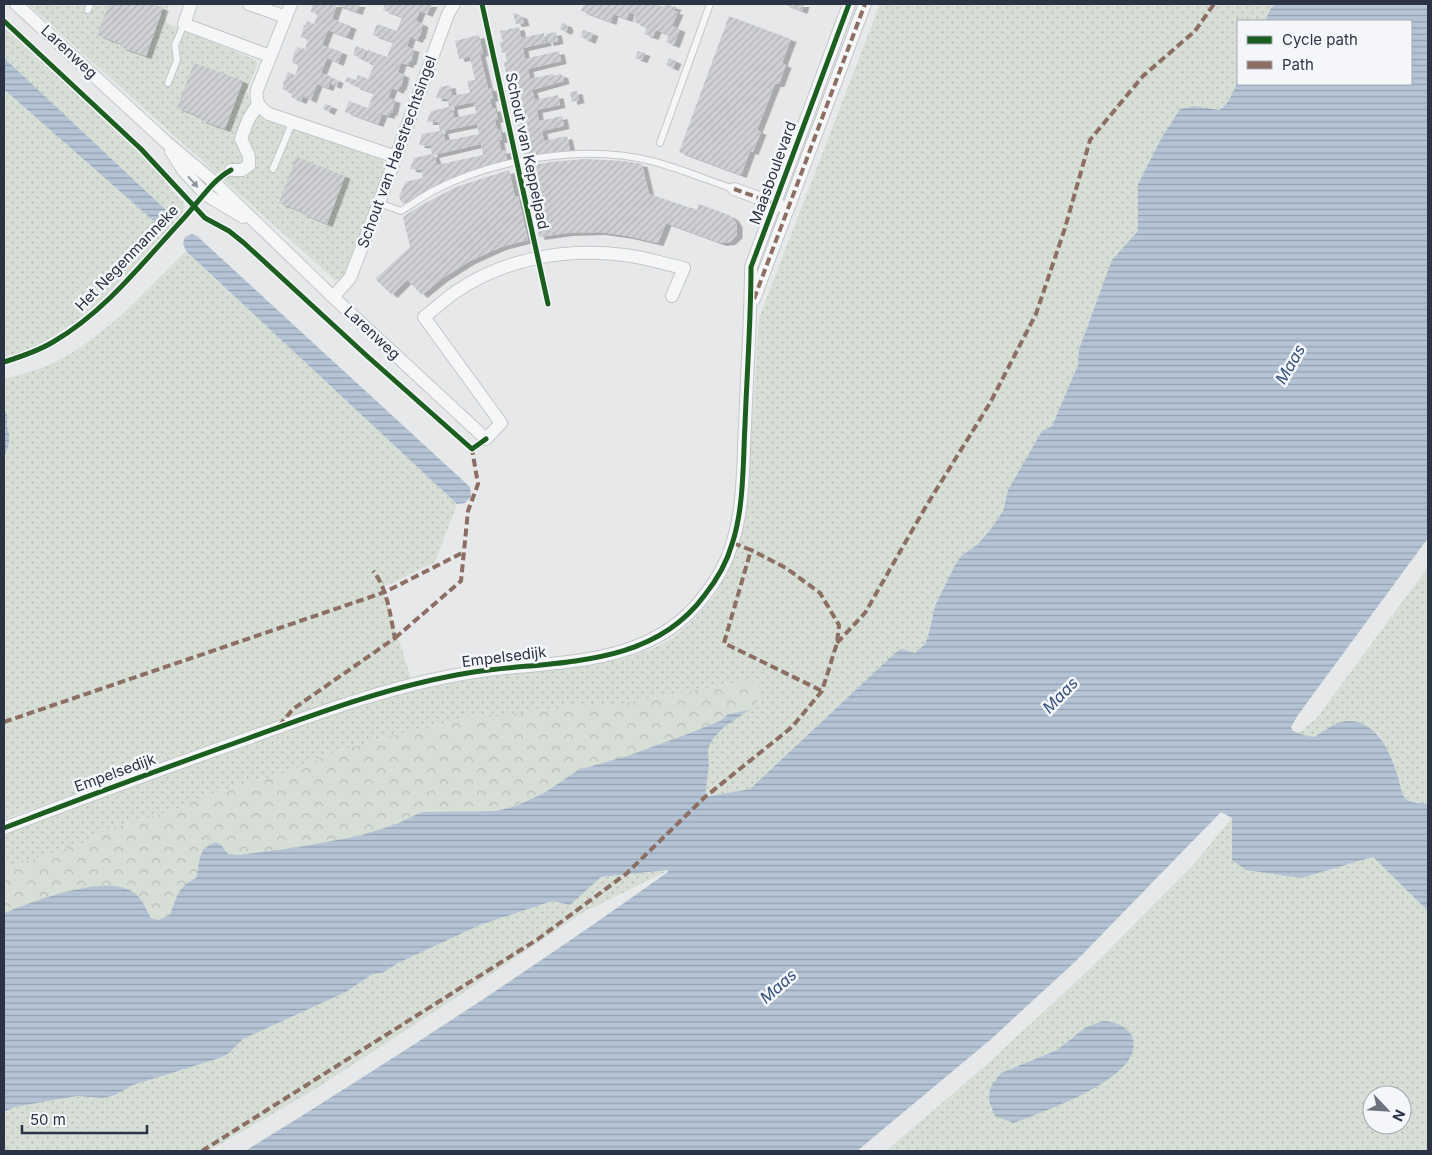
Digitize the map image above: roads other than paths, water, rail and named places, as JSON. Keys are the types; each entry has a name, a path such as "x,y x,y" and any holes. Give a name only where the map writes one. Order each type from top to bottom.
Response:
{"street":[{"name":"Larenweg","path":"16,4 166,142 183,170 205,194 258,226 486,439 501,423 424,317 457,291 496,270 537,257 586,252 626,255 684,268 672,296"},
{"path":"191,4 184,24 270,56"},
{"path":"249,4 286,17"},
{"path":"291,4 257,90 258,104 269,114 396,157"},
{"name":"Schout van Haestrechtsingel","path":"333,297 350,278 448,14 454,4"},
{"name":"Maasboulevard","path":"748,356 751,267 849,4"},
{"name":"Maasboulevard","path":"751,306 865,4"},
{"path":"231,170 242,170 249,164 249,156 240,139 248,120 258,104"},
{"path":"734,189 788,208"},
{"name":"Empelsedijk","path":"4,828 277,728 343,705 411,685 474,672 606,657 650,642 664,634 690,614 706,594 720,570 732,543 738,522 748,356"}],"lane":[{"path":"660,143 710,4"},
{"path":"168,83 176,60 175,45 184,24"},
{"path":"273,170 293,122"},
{"path":"379,204 401,211 434,191 470,175 517,162 553,156 611,154 652,161 734,189"}],"water":[{"name":"Maas","path":"1276,4 1428,4 1428,538 1291,727 1293,731 1314,737 1337,723 1349,721 1369,727 1377,734 1394,764 1401,790 1406,799 1428,804 1428,911 1373,857 1301,878 1246,870 1232,860 1232,818 1221,812 1076,961 990,1040 857,1151 245,1151 406,1050 512,980 616,909 668,872 668,870 601,877 570,905 552,901 480,925 398,963 384,972 371,975 346,992 243,1039 229,1053 220,1058 133,1085 115,1095 103,1098 77,1096 15,1107 4,1112 4,913 51,896 91,887 109,886 125,888 137,895 151,918 158,920 170,915 181,889 196,878 202,852 205,848 216,842 228,854 239,855 299,847 358,836 394,825 422,812 496,811 516,806 544,793 578,770 627,756 690,733 720,721 728,714 749,710 723,728 712,740 708,749 709,765 705,797 750,789 895,653 901,649 915,653 924,645 928,637 935,606 955,565 961,556 978,544 990,530 1003,511 1008,490 1042,431 1052,426 1078,365 1079,349 1112,260 1138,231 1138,184 1162,137 1180,109 1194,106 1219,110 1228,101 1237,83 1237,85 1412,85 1412,20 1265,20 1271,8"},
{"path":"4,58 166,210 167,217 162,223 156,223 6,91 4,92"},
{"path":"192,234 197,236 470,487 471,497 465,503 457,504 186,251 183,243 185,237"},
{"path":"4,407 7,414 9,443 4,459"},
{"path":"1103,1021 1111,1022 1127,1029 1132,1036 1133,1051 1125,1065 1109,1079 1090,1091 1046,1111 1014,1123 995,1116 989,1101 990,1088 1001,1073 1057,1050 1086,1027"}]}
